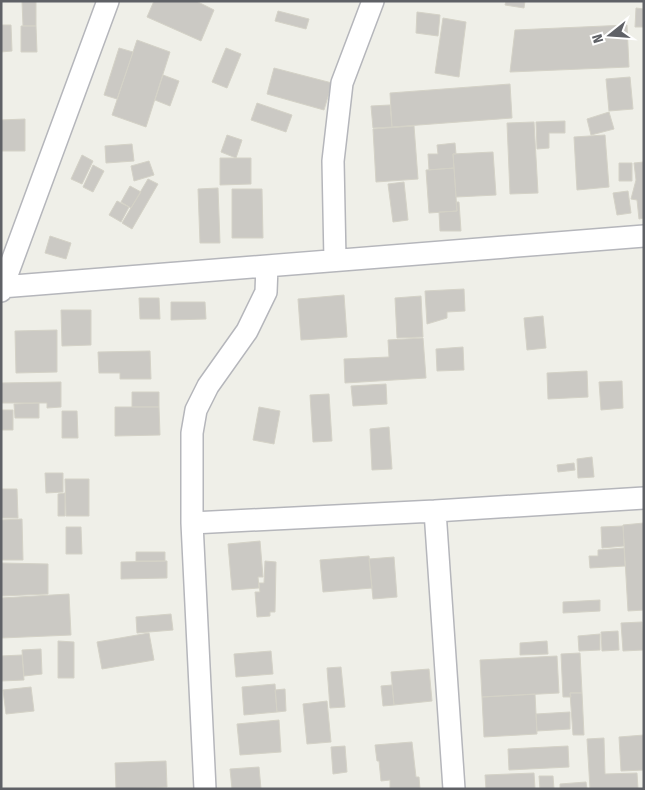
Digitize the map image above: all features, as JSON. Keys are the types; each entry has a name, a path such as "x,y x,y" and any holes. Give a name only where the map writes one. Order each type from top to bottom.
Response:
{"street":[{"path":"108,1 2,288 644,236"},
{"path":"335,260 334,161 342,83 373,1"},
{"path":"205,789 192,523 192,433 196,410 208,386 247,331 266,292 267,266"},
{"path":"192,523 644,498"},
{"path":"435,511 454,789"}],"building":[{"path":"22,1 36,1 36,26 23,26"},
{"path":"154,1 196,1 214,10 201,41 147,17"},
{"path":"506,1 525,1 524,8 505,5"},
{"path":"636,8 644,9 644,27 635,27"},
{"path":"278,11 309,19 306,29 275,21"},
{"path":"417,12 440,15 438,36 416,33"},
{"path":"443,18 466,22 459,77 435,73"},
{"path":"1,25 11,25 12,51 1,52"},
{"path":"627,25 629,67 510,72 515,30"},
{"path":"21,26 36,26 37,52 21,52"},
{"path":"137,40 170,52 146,127 112,115"},
{"path":"119,48 133,52 117,99 104,95"},
{"path":"226,48 241,54 227,88 212,82"},
{"path":"274,68 332,83 324,110 267,94"},
{"path":"163,75 179,81 170,106 155,100"},
{"path":"630,77 633,109 609,111 606,79"},
{"path":"510,84 512,118 392,127 390,93"},
{"path":"257,103 292,115 286,132 251,120"},
{"path":"390,105 392,127 373,128 371,106"},
{"path":"609,112 614,129 591,135 587,119"},
{"path":"25,119 25,151 1,151 1,120"},
{"path":"565,121 565,133 549,133 549,148 537,149 536,122"},
{"path":"534,122 538,193 510,194 507,123"},
{"path":"414,126 418,179 376,182 373,129"},
{"path":"227,135 242,140 236,158 221,152"},
{"path":"605,135 609,187 577,190 574,137"},
{"path":"455,143 456,154 453,154 454,168 429,170 428,154 438,154 437,145"},
{"path":"132,144 134,161 106,163 105,146"},
{"path":"493,152 496,195 456,197 453,154"},
{"path":"82,155 93,161 82,184 71,179"},
{"path":"220,158 251,158 251,184 220,185"},
{"path":"149,161 154,175 134,181 131,166"},
{"path":"644,162 644,218 639,219 637,200 631,199 636,180 634,163"},
{"path":"619,163 632,163 632,181 619,181"},
{"path":"93,165 104,171 93,192 83,187"},
{"path":"454,168 457,211 429,213 426,170"},
{"path":"148,179 158,184 132,229 122,223"},
{"path":"404,182 408,220 393,222 388,184"},
{"path":"130,186 141,192 131,208 121,202"},
{"path":"218,188 220,243 200,243 198,189"},
{"path":"232,189 262,189 263,238 232,238"},
{"path":"628,191 631,213 617,215 613,193"},
{"path":"117,201 129,207 121,222 109,215"},
{"path":"456,202 459,202 461,231 440,231 439,212 457,211"},
{"path":"50,236 71,243 66,259 45,253"},
{"path":"464,289 465,311 447,312 447,318 427,324 425,291"},
{"path":"344,295 347,337 301,340 298,299"},
{"path":"421,296 423,337 397,338 395,298"},
{"path":"139,298 159,298 160,319 140,319"},
{"path":"171,302 205,302 206,319 171,320"},
{"path":"61,310 91,310 91,345 62,346"},
{"path":"543,316 546,348 527,350 524,318"},
{"path":"57,330 57,372 16,373 15,331"},
{"path":"423,338 426,378 345,383 344,359 389,357 388,340"},
{"path":"463,347 464,370 437,371 436,349"},
{"path":"150,351 151,379 120,379 120,373 99,373 98,352"},
{"path":"587,371 588,397 548,399 547,373"},
{"path":"622,381 623,408 601,410 599,382"},
{"path":"61,382 61,407 47,408 47,403 1,403 1,383"},
{"path":"386,384 387,404 353,406 351,386"},
{"path":"132,392 159,392 159,407 132,407"},
{"path":"329,394 332,441 313,442 310,395"},
{"path":"39,403 39,418 15,418 14,404"},
{"path":"115,407 159,407 160,435 115,436"},
{"path":"259,407 280,411 274,444 253,440"},
{"path":"1,410 13,410 13,430 1,430"},
{"path":"62,411 77,411 78,438 62,438"},
{"path":"389,427 392,469 372,470 370,429"},
{"path":"592,457 594,477 578,478 577,459"},
{"path":"574,463 575,470 558,472 557,465"},
{"path":"45,473 63,473 63,492 46,493"},
{"path":"65,479 89,479 89,516 66,516"},
{"path":"1,489 17,489 18,518 1,518"},
{"path":"65,493 65,516 58,516 58,494"},
{"path":"22,519 23,560 1,560 1,520"},
{"path":"644,523 644,610 628,611 623,525"},
{"path":"623,526 624,546 602,548 601,527"},
{"path":"66,527 81,527 82,554 66,554"},
{"path":"260,541 263,577 258,577 259,588 232,590 228,544"},
{"path":"624,548 625,566 590,568 589,556 598,556 598,550"},
{"path":"136,552 165,552 165,561 136,561"},
{"path":"369,556 372,588 323,592 320,560"},
{"path":"394,557 397,597 373,599 369,559"},
{"path":"167,561 167,578 121,579 121,562"},
{"path":"265,561 276,562 275,612 270,612 270,616 257,617 255,592 260,592 259,583 264,583"},
{"path":"1,563 48,564 48,594 1,596"},
{"path":"69,594 71,635 1,638 1,598"},
{"path":"600,600 600,611 563,613 563,602"},
{"path":"171,614 173,630 137,633 136,617"},
{"path":"642,622 643,650 623,651 621,623"},
{"path":"618,631 619,650 602,651 601,632"},
{"path":"149,633 154,660 102,669 97,642"},
{"path":"600,634 600,650 579,651 578,636"},
{"path":"58,641 74,642 74,678 58,678"},
{"path":"547,641 548,654 520,655 520,643"},
{"path":"41,649 42,674 24,676 22,650"},
{"path":"271,651 273,674 236,677 234,654"},
{"path":"580,653 582,693 570,693 571,697 563,697 561,654"},
{"path":"22,655 24,680 1,681 1,656"},
{"path":"557,656 559,693 482,697 480,660"},
{"path":"341,667 345,707 330,708 327,668"},
{"path":"429,669 432,701 394,705 391,672"},
{"path":"275,684 277,712 244,715 242,687"},
{"path":"392,685 394,705 383,706 381,686"},
{"path":"31,687 34,711 6,714 3,690"},
{"path":"285,689 286,711 277,712 275,690"},
{"path":"570,693 582,693 584,735 573,735"},
{"path":"535,694 537,734 484,737 482,697"},
{"path":"327,701 331,742 307,744 303,704"},
{"path":"570,712 570,729 537,731 536,714"},
{"path":"279,720 281,752 240,755 237,724"},
{"path":"644,735 644,770 621,771 619,737"},
{"path":"604,738 605,774 637,773 638,789 590,789 587,739"},
{"path":"412,742 416,777 419,777 420,789 390,789 390,780 381,781 375,745"},
{"path":"345,746 347,772 333,774 331,747"},
{"path":"568,746 569,767 509,770 508,749"},
{"path":"166,761 167,787 116,789 115,763"},
{"path":"259,767 261,789 232,789 230,769"},
{"path":"534,773 535,789 486,789 485,775"},
{"path":"539,776 553,776 554,789 540,789"},
{"path":"586,782 587,789 560,789 560,784"}]}
